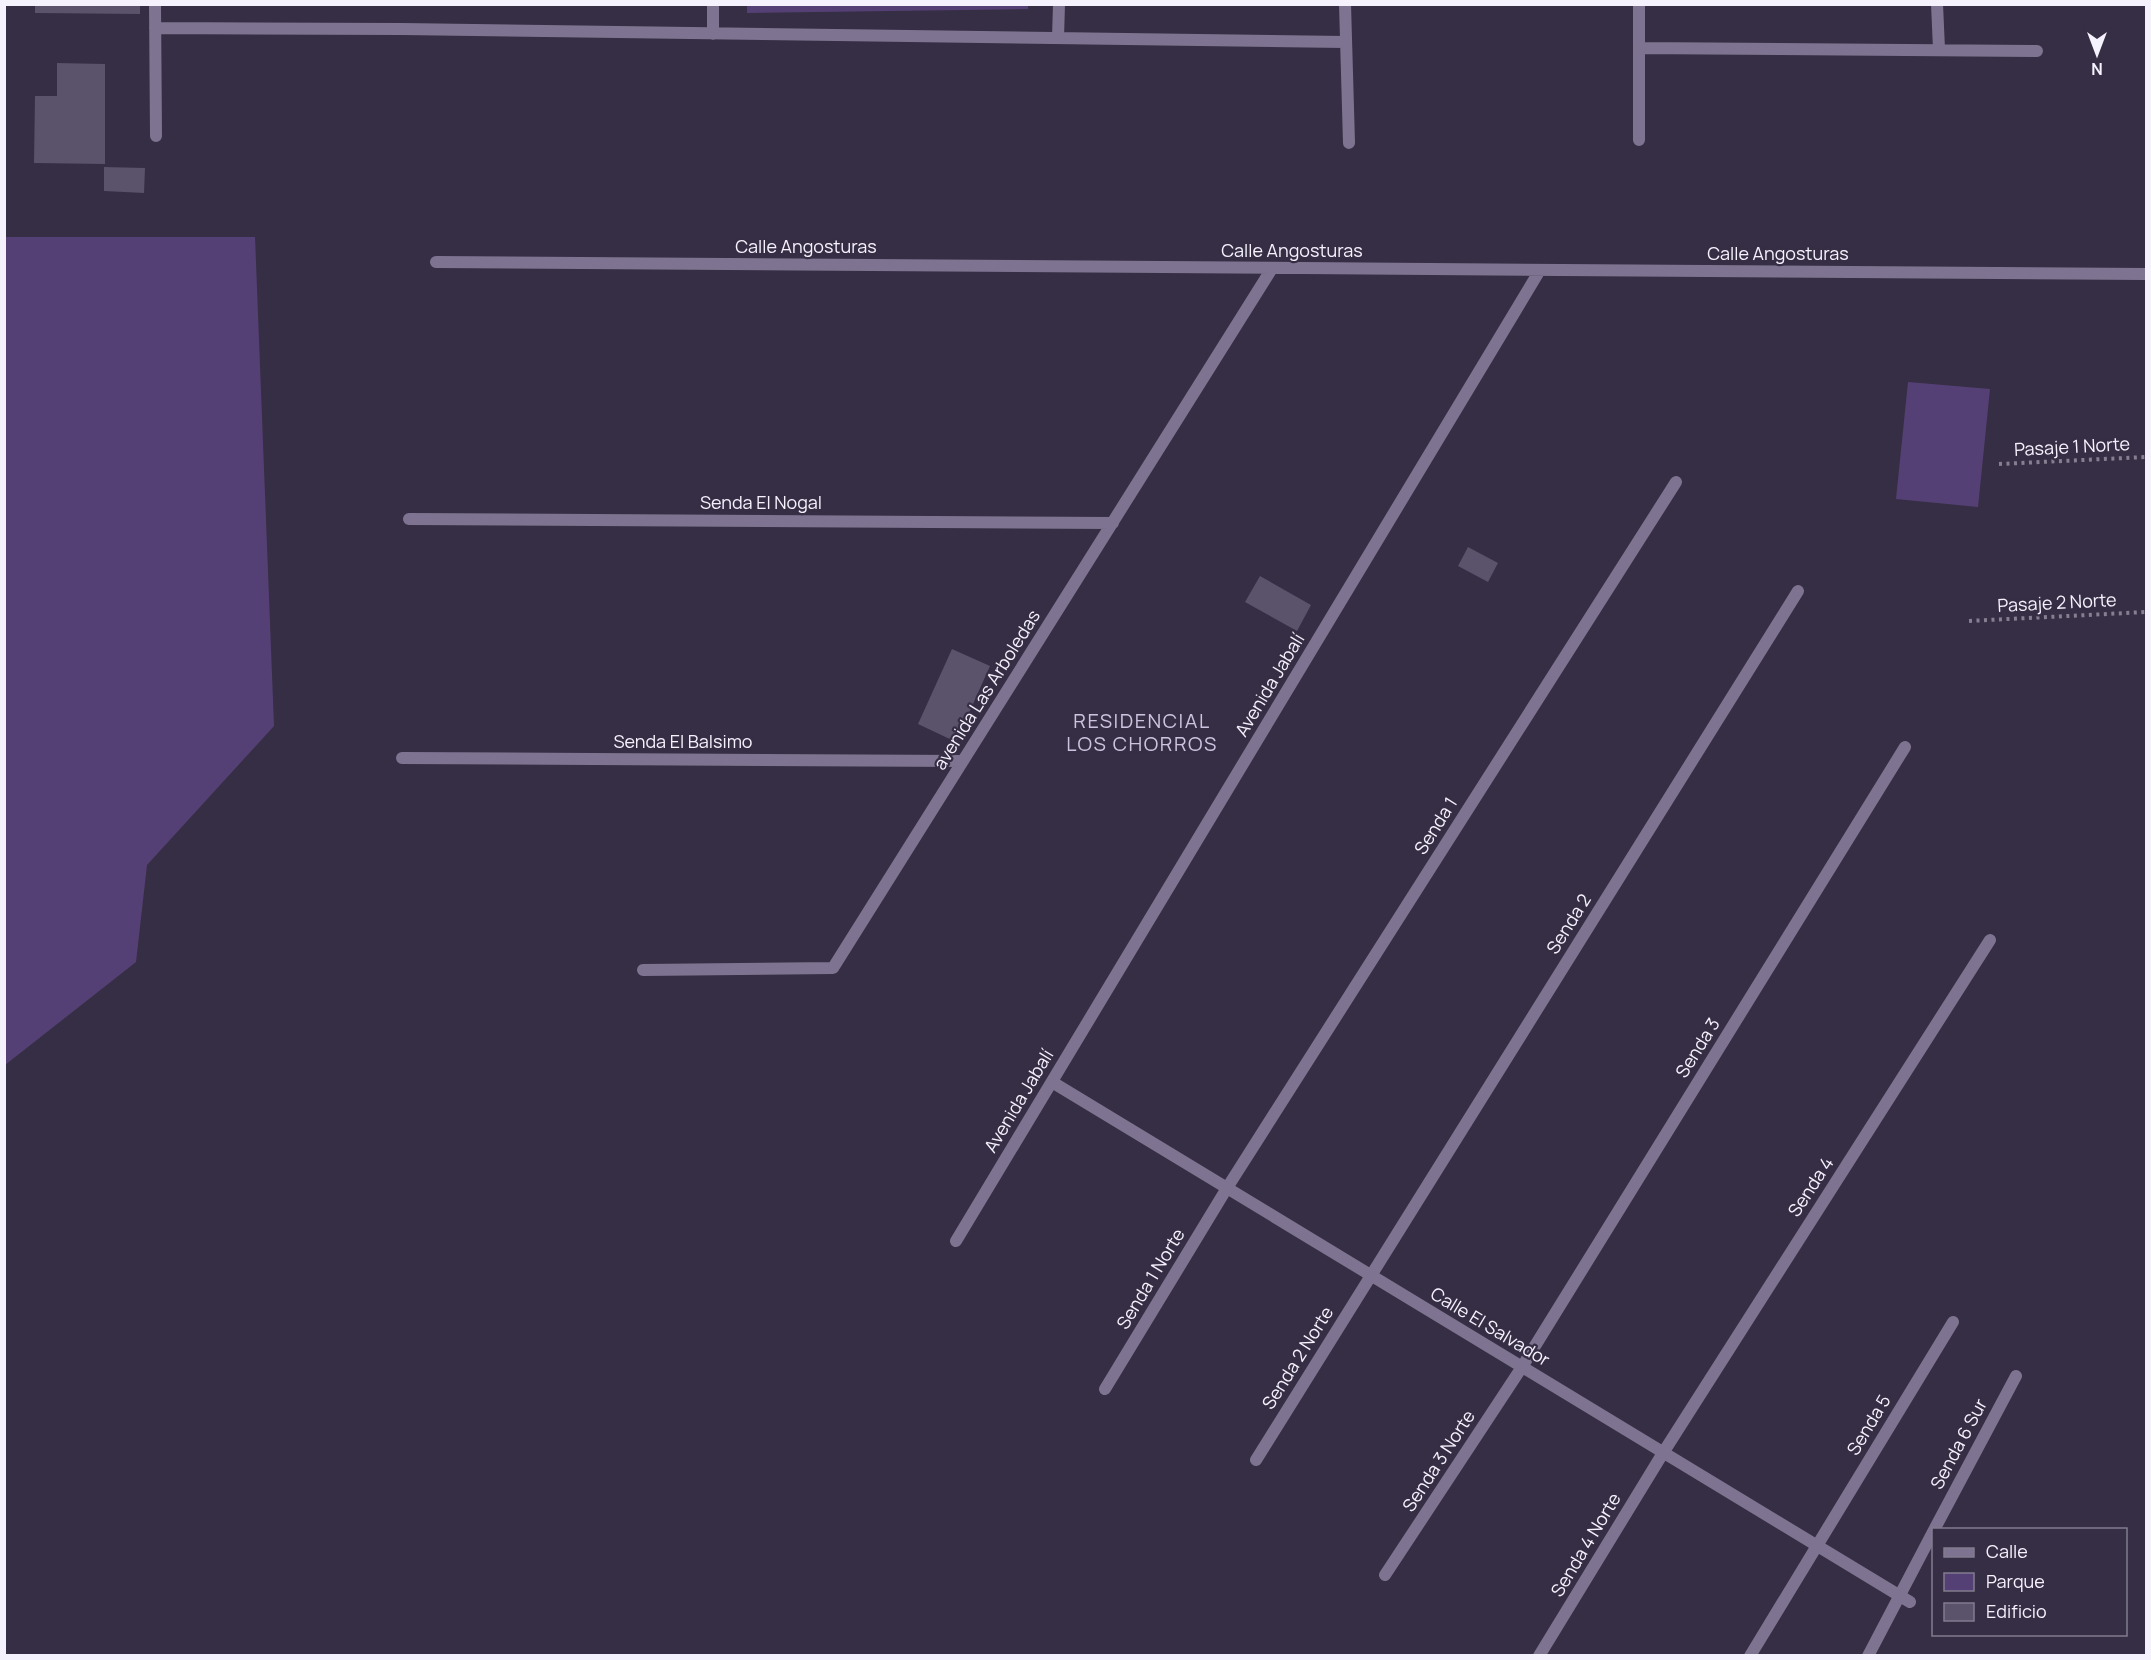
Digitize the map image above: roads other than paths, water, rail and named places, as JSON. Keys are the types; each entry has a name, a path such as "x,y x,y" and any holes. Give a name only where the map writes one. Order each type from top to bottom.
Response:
{"street":[{"path":"155,4 156,136"},
{"path":"713,4 713,34"},
{"path":"1058,38 1059,4"},
{"path":"1346,4 1349,143"},
{"path":"1639,4 1639,140"},
{"path":"1937,4 1939,49"},
{"path":"155,28 1346,42"},
{"path":"1639,48 2037,51"},
{"name":"Calle Angosturas","path":"436,262 1271,270 2146,274"},
{"name":"avenida Las Arboledas","path":"644,970 833,968 1271,270"},
{"name":"Avenida Jabalí","path":"956,1241 1540,270"},
{"name":"Senda 1","path":"1227,1188 1676,482"},
{"name":"Senda El Nogal","path":"409,519 1113,523"},
{"name":"Senda 2","path":"1371,1275 1798,591"},
{"name":"Senda 3","path":"1522,1367 1905,747"},
{"name":"Senda El Balsimo","path":"402,758 963,761"},
{"name":"Senda 4","path":"1663,1453 1990,940"},
{"name":"Calle El Salvador","path":"1052,1082 1910,1602"},
{"name":"Senda 1 Norte","path":"1105,1389 1227,1188"},
{"name":"Senda 2 Norte","path":"1256,1460 1371,1275"},
{"name":"Senda 5","path":"1750,1656 1953,1322"},
{"name":"Senda 3 Norte","path":"1385,1575 1522,1367"},
{"name":"Senda 6 Sur","path":"1935,1528 2016,1376"},
{"name":"Senda 4 Norte","path":"1539,1656 1663,1453"},
{"name":"Senda 6 Sur","path":"1868,1656 1932,1534"}],"district":[{"name":"RESIDENCIAL LOS CHORROS","path":"1142,732"}]}
